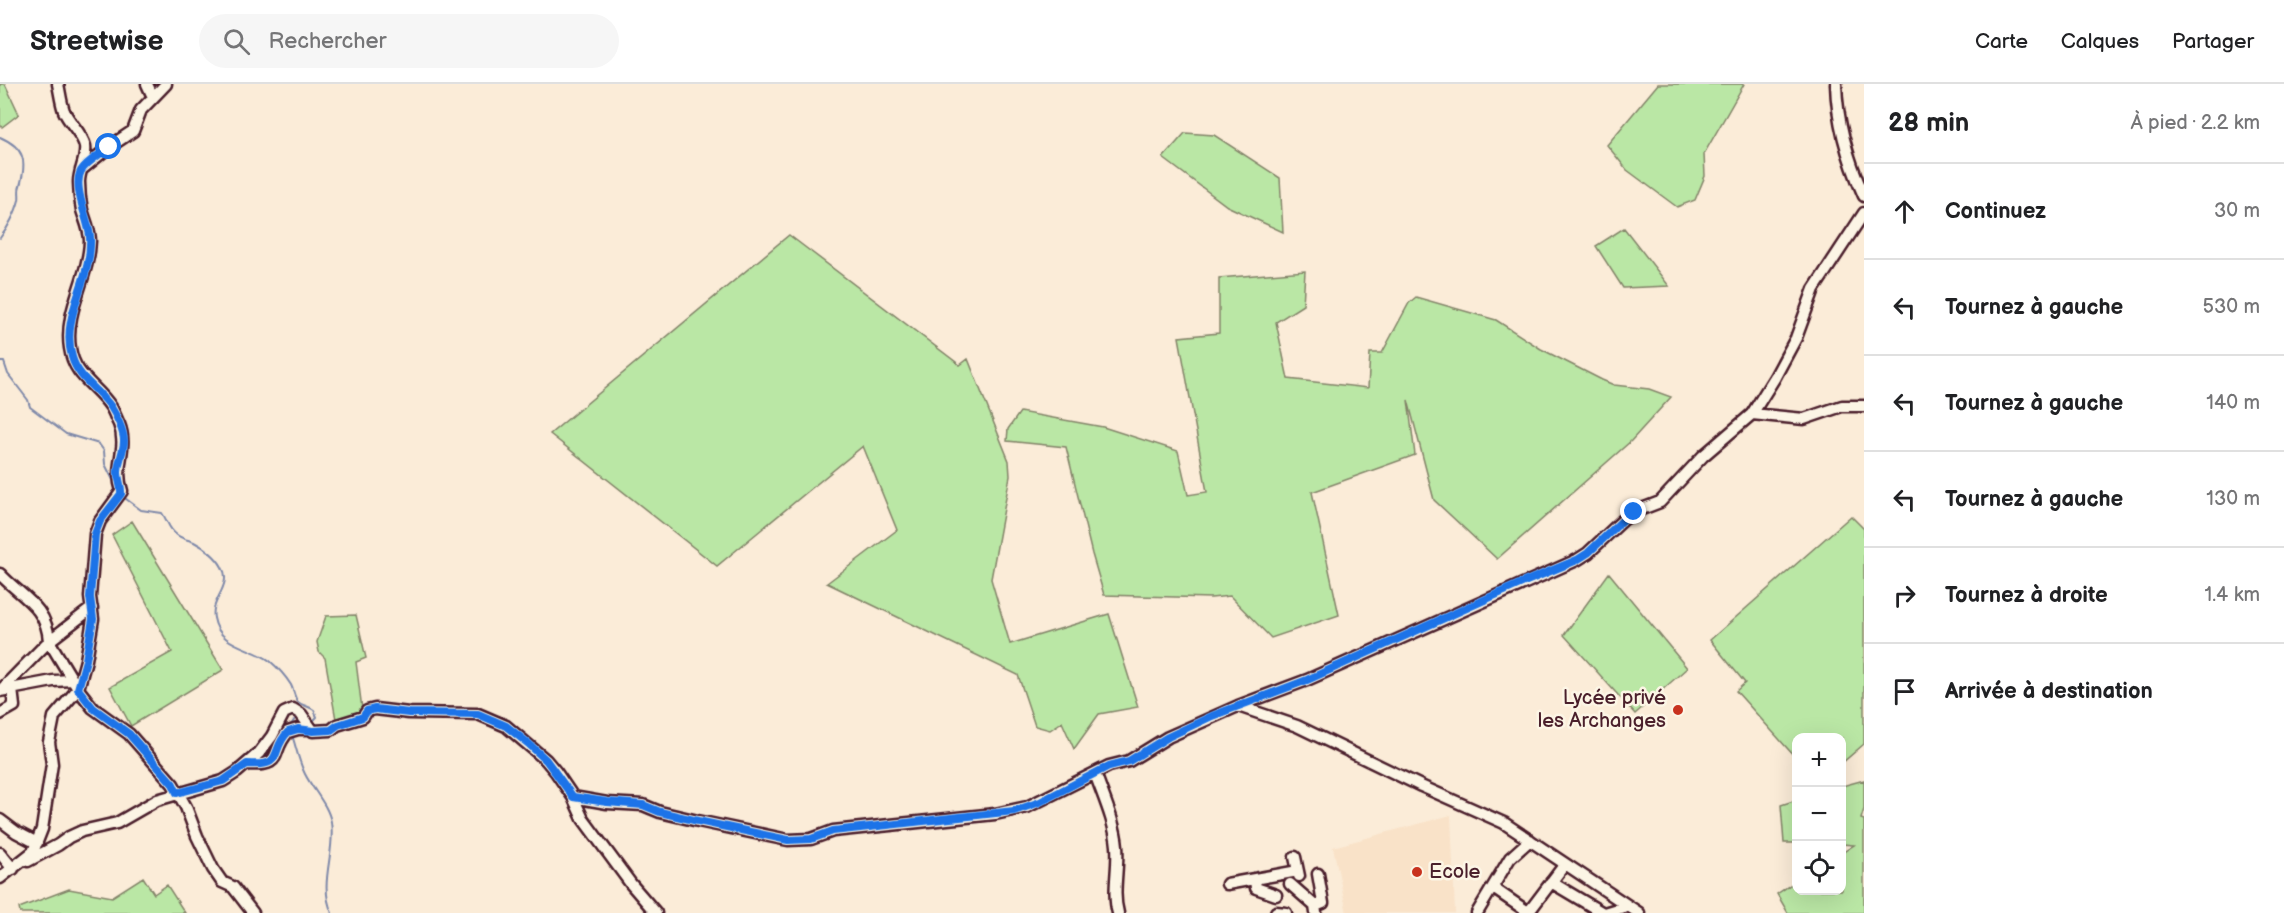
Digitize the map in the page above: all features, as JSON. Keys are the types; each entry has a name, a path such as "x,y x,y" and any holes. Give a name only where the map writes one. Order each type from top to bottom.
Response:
{"street":[{"path":"0,878 33,852 38,843 52,764 49,742 54,717 75,685 86,660 93,619 92,562 95,534 100,521 121,494 118,468 124,441 111,406 80,373 73,360 70,347 69,331 74,305 88,260 90,238 82,209 79,180 85,147 64,110 58,84"},
{"path":"147,84 153,97"},
{"path":"81,170 133,131 141,110 166,84"},
{"path":"1836,84 1839,118 1845,144 1864,196"},
{"path":"573,797 643,805 660,812 788,840 803,840 833,831 1014,811 1040,802 1113,764 1129,761 1168,737 1238,706 1307,680 1577,560 1634,512 1660,502 1703,456 1752,414 1796,338 1814,290 1864,213"},
{"path":"1752,414 1804,419 1842,406 1864,406"},
{"path":"0,574 27,596 39,611 49,641 75,685 93,708 129,734 173,784 186,807 197,836 217,876 222,882 233,887 253,913"},
{"path":"4,690 49,641 92,608"},
{"path":"4,690 53,681 75,685"},
{"path":"0,714 14,706 4,690"},
{"path":"1238,706 1297,726 1504,823 1631,910"},
{"path":"17,866 41,855 69,837 82,831 117,823 157,800 223,781 247,764 268,743 284,713 293,709 297,711 307,721 310,729"},
{"path":"247,764 264,765 273,761 288,732 298,729 331,730 338,725 363,717 367,711 375,709 409,713 478,714 506,726 546,760 573,797 583,819 631,884 656,913"},
{"path":"1095,773 1117,843 1115,904 1118,913"},
{"path":"0,820 16,832 38,843"},
{"path":"1477,913 1510,858 1530,840"},
{"path":"0,854 17,866"},
{"path":"1493,888 1528,913 1565,864"},
{"path":"1227,884 1255,880 1296,866"},
{"path":"1290,884 1315,909 1323,903 1318,874"},
{"path":"1255,880 1256,888 1276,895"},
{"path":"1551,882 1603,913 1631,910"}],"shaded area":[{"path":"1451,815 1455,913 1347,913 1333,847"}],"green space":[{"path":"0,84 5,84 19,114 2,127 0,125"},
{"path":"1658,84 1744,84 1704,154 1705,176 1695,200 1677,207 1627,170 1607,145"},
{"path":"1185,133 1214,135 1280,178 1283,232 1227,206 1163,158"},
{"path":"1624,228 1669,286 1623,288 1596,246"},
{"path":"789,235 960,365 968,359 1009,461 1010,476 991,579 1010,644 1109,614 1138,707 1099,714 1074,749 1062,722 1050,730 1035,726 1018,675 827,583 897,530 863,446 717,566 550,434"},
{"path":"1305,271 1303,305 1276,322 1288,379 1368,388 1370,353 1382,353 1409,303 1416,297 1496,320 1541,349 1614,385 1649,389 1671,397 1631,441 1497,559 1434,500 1408,400 1415,455 1312,492 1339,615 1271,638 1230,596 1211,598 1104,595 1066,447 1007,441 1008,429 1020,412 1103,427 1178,451 1188,495 1207,492 1179,337 1219,333 1219,278"},
{"path":"1851,516 1864,529 1864,744 1846,760 1846,733 1792,733 1792,754 1736,691 1745,683 1710,640"},
{"path":"132,521 223,670 131,726 110,687 172,652 112,535"},
{"path":"1609,573 1687,668 1635,714 1564,635"},
{"path":"356,615 366,658 356,662 363,717 337,725 325,658 319,652 317,642 326,616"},
{"path":"1864,780 1864,809 1861,819 1864,820 1864,913 1788,913 1777,894 1792,884 1792,895 1846,895 1846,850 1854,845 1846,844 1846,785"},
{"path":"1792,801 1792,843 1784,843 1781,805"},
{"path":"143,877 154,894 167,885 185,913 20,913 19,908 69,889 112,897"}],"waterway":[{"path":"0,137 15,146 23,162 18,205 0,238"},
{"path":"0,362 4,362 8,374 28,400 30,407 66,434 99,444 104,451 105,464 116,486"},
{"path":"122,496 141,510 162,513 174,533 202,547 217,560 225,574 214,611 217,628 229,640 262,656 276,666 291,685 298,702 314,710 317,717 312,722"},
{"path":"290,726 298,718"},
{"path":"292,735 303,769 327,810 331,822 327,890 332,913"}],"place":[{"name":"Lycée privé les Archanges","path":"1678,710"},
{"name":"Ecole","path":"1417,872"}],"route":[{"path":"109,147 81,170 79,180 82,209 90,238 88,260 74,305 69,331 73,360 86,382 111,406 122,433 124,441 118,468 118,481 122,491 100,521 95,534 90,597 93,619 78,689 93,708 129,734 173,784 177,793 223,781 247,764 264,765 273,761 288,732 298,729 331,730 338,725 363,717 367,711 386,709 409,713 478,714 506,726 546,760 573,797 643,805 660,812 788,840 811,839 833,831 1014,811 1040,802 1113,764 1129,761 1168,737 1212,716 1307,680 1577,560 1634,512"}]}
